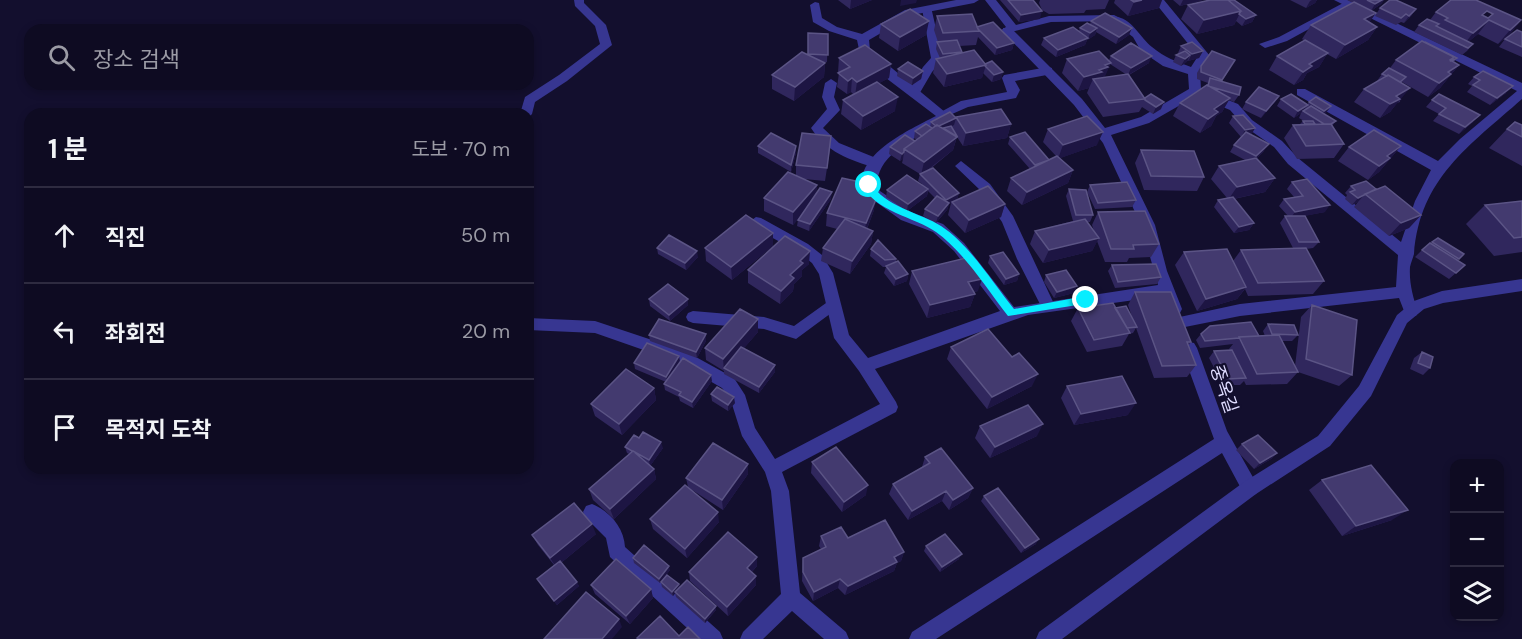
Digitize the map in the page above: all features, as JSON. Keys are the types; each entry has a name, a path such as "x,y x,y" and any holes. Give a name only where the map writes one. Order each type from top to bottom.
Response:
{"street":[{"path":"527,108 529,100 563,78 606,45 600,25 579,4 579,0"},
{"path":"815,5 817,20 833,29 863,38 909,12 974,0"},
{"name":"중옥길","path":"990,0 1010,29 1078,102 1109,141 1148,225 1167,290 1224,442 1250,488"},
{"path":"1158,0 1204,56 1194,72 1195,92"},
{"path":"1265,44 1283,39 1343,2 1522,87"},
{"path":"914,93 927,70 937,59 927,9"},
{"path":"1010,29 1044,22 1048,19 1114,18 1137,35 1145,48 1167,63 1194,72"},
{"path":"863,38 864,51 930,108 943,114 965,104 1012,95 1014,90 1008,78 1048,71"},
{"path":"831,83 828,97 834,110 817,128 822,138 847,153 876,163"},
{"path":"1103,133 1146,120 1195,92"},
{"path":"1195,92 1234,107 1248,123 1278,144 1293,161 1407,255"},
{"path":"1301,92 1439,168"},
{"path":"1411,312 1403,274 1413,219 1432,178 1439,168 1522,93"},
{"path":"943,114 945,117 884,152 871,173 870,191 906,216 938,228 959,247 1011,314"},
{"path":"961,166 985,187 1008,220 1048,306"},
{"path":"756,222 803,248 817,259 826,273 842,338 865,366 890,407 772,469"},
{"path":"1046,639 1250,488 1324,441 1365,391 1402,320 1419,305 1442,297 1522,285"},
{"path":"865,366 1011,314 1048,306 1167,290"},
{"path":"1180,322 1240,310 1405,292"},
{"path":"693,318 764,323 796,333 833,304"},
{"path":"534,325 595,327 680,356 728,383 737,395 748,431 772,469 780,491 791,598 840,639"},
{"path":"919,639 1224,442"},
{"path":"592,512 615,534 616,551 712,639"},
{"path":"750,639 791,598"}],"building":[{"path":"1008,0 1033,0 1042,11 1021,15"},
{"path":"1210,0 1228,0 1241,11 1204,20 1188,5"},
{"path":"1228,0 1234,0 1256,15 1246,19 1239,14 1241,11"},
{"path":"1367,0 1382,0 1375,4"},
{"path":"1390,0 1396,0 1416,9 1409,16 1406,14 1401,18 1380,8"},
{"path":"1451,0 1476,0 1521,20 1510,30 1489,20 1473,33 1445,20 1448,18 1436,12","holes":["1487,11 1493,14 1488,18 1482,15"]},
{"path":"1354,2 1376,13 1364,19 1377,27 1345,45 1311,25"},
{"path":"910,9 929,21 900,37 881,24"},
{"path":"1105,13 1132,28 1119,37 1091,21"},
{"path":"972,14 979,31 943,33 937,16"},
{"path":"1427,19 1439,24 1436,26 1473,44 1468,48 1419,25"},
{"path":"993,22 1014,43 997,48 977,27"},
{"path":"1087,23 1097,28 1090,33 1080,28"},
{"path":"1073,27 1088,38 1058,50 1044,38"},
{"path":"1517,30 1522,32 1522,47 1505,39"},
{"path":"808,33 828,34 828,55 808,54"},
{"path":"957,40 962,52 943,54 937,42"},
{"path":"1305,40 1328,53 1309,64 1312,66 1303,72 1277,56"},
{"path":"1422,41 1454,57 1450,60 1459,65 1448,72 1451,74 1439,83 1396,60"},
{"path":"1192,42 1203,51 1192,54 1181,46"},
{"path":"1131,43 1152,56 1131,68 1111,56"},
{"path":"865,45 891,64 857,82 852,78 848,81 838,73 850,67 839,58"},
{"path":"974,50 986,65 947,74 936,59"},
{"path":"1099,51 1111,63 1105,65 1108,67 1099,70 1102,72 1084,77 1067,59"},
{"path":"1185,51 1190,55 1185,59 1176,55"},
{"path":"1212,51 1235,60 1222,80 1201,72 1201,66"},
{"path":"802,52 825,63 795,87 772,75"},
{"path":"992,61 1003,72 994,75 985,66"},
{"path":"908,62 923,71 913,78 898,69"},
{"path":"1389,68 1406,77 1400,82 1382,74"},
{"path":"1483,71 1513,86 1497,98 1473,85 1480,80 1474,77"},
{"path":"1128,74 1145,99 1109,103 1093,79"},
{"path":"1388,75 1410,88 1396,96 1400,99 1390,104 1364,89"},
{"path":"1210,78 1241,87 1239,95 1208,86"},
{"path":"877,82 898,97 863,116 843,100"},
{"path":"1207,85 1230,98 1214,109 1218,112 1208,119 1180,103"},
{"path":"1259,87 1279,96 1266,111 1246,102"},
{"path":"1151,94 1164,102 1156,107 1145,100"},
{"path":"1291,94 1308,105 1298,111 1281,99"},
{"path":"1439,94 1480,115 1465,127 1439,114 1446,108 1432,100"},
{"path":"1316,97 1331,106 1324,111 1309,102"},
{"path":"1311,106 1336,121 1324,124 1303,111"},
{"path":"1001,109 1011,124 966,133 956,117"},
{"path":"950,112 956,118 939,126 931,122"},
{"path":"1243,115 1255,128 1245,130 1233,116"},
{"path":"1087,116 1103,132 1063,145 1048,129"},
{"path":"1303,121 1313,121 1315,124 1305,124"},
{"path":"1515,122 1522,125 1522,137 1507,129"},
{"path":"926,124 932,128 922,136 915,131"},
{"path":"1331,124 1344,144 1306,146 1293,125"},
{"path":"937,125 957,137 924,162 904,149"},
{"path":"951,126 957,136 943,128"},
{"path":"1374,130 1401,146 1387,156 1390,158 1379,166 1349,147"},
{"path":"1025,132 1049,160 1035,165 1010,137"},
{"path":"1246,132 1269,144 1256,156 1234,145"},
{"path":"771,133 796,146 791,165 758,146"},
{"path":"802,133 831,136 827,168 796,165"},
{"path":"905,135 915,141 904,149 902,154 890,147"},
{"path":"1141,150 1194,151 1204,177 1151,176"},
{"path":"1057,156 1073,170 1027,192 1011,178"},
{"path":"1256,158 1275,178 1237,187 1219,166"},
{"path":"933,168 959,193 946,200 920,174"},
{"path":"788,172 817,185 793,212 764,198"},
{"path":"907,175 928,189 908,204 887,190"},
{"path":"842,178 860,182 877,197 866,223 827,213"},
{"path":"1307,179 1330,205 1295,212 1284,199 1303,196 1292,182"},
{"path":"1366,181 1376,189 1358,198 1350,192 1355,190 1351,186"},
{"path":"1127,182 1136,200 1098,203 1090,185"},
{"path":"988,186 1005,204 969,220 952,202"},
{"path":"1385,186 1421,215 1401,223 1365,194"},
{"path":"820,188 832,192 810,224 798,220"},
{"path":"1069,189 1086,190 1093,215 1076,215"},
{"path":"937,196 949,203 938,216 925,209"},
{"path":"1233,197 1254,223 1239,227 1218,200"},
{"path":"1522,201 1522,237 1514,238 1485,205"},
{"path":"1145,211 1159,244 1133,245 1134,249 1111,249 1098,212"},
{"path":"746,215 773,233 731,267 705,248"},
{"path":"1285,216 1305,216 1319,242 1299,242"},
{"path":"845,219 873,231 852,261 823,248"},
{"path":"1085,219 1099,238 1049,250 1035,231"},
{"path":"669,235 697,251 685,263 657,248"},
{"path":"785,236 810,251 800,261 803,263 790,275 794,278 781,291 748,270"},
{"path":"1438,238 1464,254 1459,259 1432,242"},
{"path":"878,240 896,259 885,260 871,249"},
{"path":"1430,243 1465,265 1456,273 1422,250"},
{"path":"1306,248 1324,281 1258,283 1241,250"},
{"path":"1227,249 1246,287 1206,299 1184,252"},
{"path":"1003,252 1019,274 1006,279 990,256"},
{"path":"970,257 982,279 968,282 975,294 930,305 912,271"},
{"path":"898,261 908,274 896,279 886,266"},
{"path":"1156,264 1161,277 1118,282 1112,265"},
{"path":"1066,270 1077,286 1057,292 1046,275"},
{"path":"668,284 688,299 669,315 649,299"},
{"path":"1135,292 1171,292 1191,342 1187,342 1196,365 1162,366"},
{"path":"1113,303 1130,333 1094,340 1078,308"},
{"path":"1312,305 1357,320 1352,375 1306,359"},
{"path":"1126,306 1137,327 1127,328 1115,308"},
{"path":"740,309 758,319 723,359 705,348"},
{"path":"659,319 706,334 696,352 649,335"},
{"path":"1251,322 1259,336 1205,341 1201,334 1210,326"},
{"path":"1268,324 1294,325 1298,335 1272,334"},
{"path":"988,329 1012,357 1019,353 1038,374 992,397 951,347"},
{"path":"1279,335 1298,372 1257,374 1239,337"},
{"path":"647,343 679,356 666,377 634,363"},
{"path":"741,347 775,365 759,387 724,368"},
{"path":"1232,350 1246,378 1228,379 1214,351"},
{"path":"1422,352 1433,357 1430,368 1418,363"},
{"path":"683,358 711,375 692,402 679,395 681,392 664,384"},
{"path":"626,369 654,388 619,424 591,404"},
{"path":"1122,376 1136,403 1081,414 1067,386"},
{"path":"717,387 734,397 728,405 711,394"},
{"path":"1028,405 1043,424 995,447 980,426"},
{"path":"643,432 661,442 649,460 625,447 634,435 639,438"},
{"path":"1258,435 1277,453 1260,463 1242,444"},
{"path":"713,443 748,464 722,500 686,478"},
{"path":"836,447 868,485 844,502 812,462"},
{"path":"941,448 973,488 953,500 946,491 912,511 893,484 930,463 925,457"},
{"path":"633,451 654,469 610,509 589,489"},
{"path":"1371,465 1408,510 1356,526 1322,480"},
{"path":"685,485 718,512 685,549 650,519"},
{"path":"998,488 1039,539 1025,548 984,496"},
{"path":"574,503 592,524 550,558 532,535"},
{"path":"885,520 904,552 894,557 897,562 848,586 840,579 814,592 803,572 803,558 826,547 821,536 841,527 848,538"},
{"path":"728,532 757,557 747,568 756,576 727,607 689,572"},
{"path":"945,534 962,554 942,567 926,546"},
{"path":"644,545 669,566 659,579 633,558"},
{"path":"616,559 651,589 626,616 591,585"},
{"path":"560,561 577,582 554,601 537,579"},
{"path":"667,575 679,584 672,592 661,582"},
{"path":"687,580 716,606 705,619 675,592"},
{"path":"586,592 619,619 602,639 544,639"},
{"path":"660,616 679,636 688,627 700,639 637,638"}],"route":[{"path":"869,185 870,191 897,210 906,216 922,220 938,228 959,247 1011,314 1086,300"}]}
